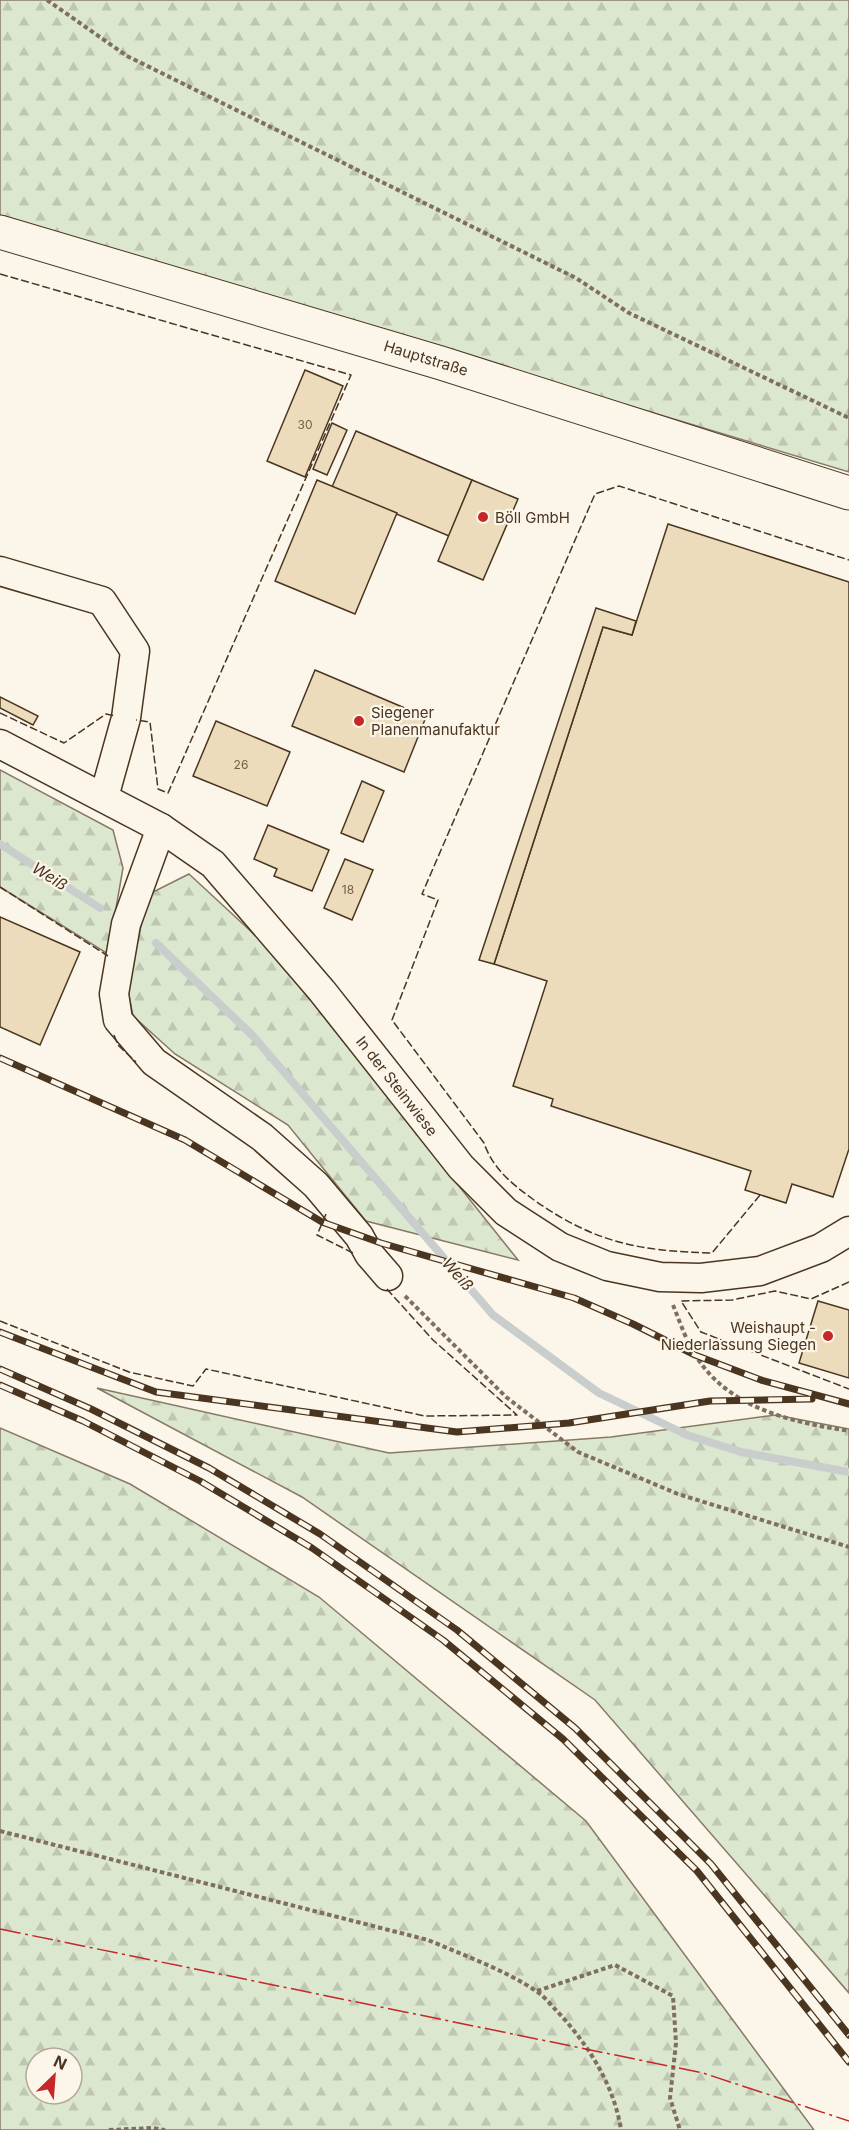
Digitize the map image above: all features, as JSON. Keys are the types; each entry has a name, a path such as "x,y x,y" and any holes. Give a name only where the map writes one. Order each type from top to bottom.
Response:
{"main road":[{"name":"Hauptstraße","path":"0,232 430,359 849,493"}],"street":[{"path":"0,571 102,601 135,651 126,718 104,798"},
{"name":"In der Steinwiese","path":"0,744 161,828 213,864 322,991 461,1167 506,1212 560,1247 608,1266 660,1277 701,1278 760,1271 821,1248 849,1231"},
{"path":"161,828 126,924 114,994 118,1020 154,1062 262,1137 316,1185 359,1236 369,1254 388,1276"}],"path":[{"path":"47,0 127,56 503,241 576,279 629,314 849,418"},
{"path":"388,1276 412,1304 506,1397 578,1452 678,1494 849,1548"},
{"path":"660,1277 695,1355 713,1378 740,1398 782,1419 849,1431"},
{"path":"0,1831 428,1940 537,1991 574,2029 590,2051 611,2096 621,2130"},
{"path":"537,1991 615,1965 673,1996 676,2043 670,2098 680,2130"},
{"path":"109,2130 153,2128 165,2130"}],"green space":[{"path":"0,0 849,0 849,472 0,215"},
{"path":"0,770 113,830 123,868 108,954 0,887"},
{"path":"189,874 269,948 518,1260 366,1221 288,1125 175,1054 133,1016 128,990 147,895"},
{"path":"97,1388 389,1453 611,1437 776,1415 849,1429 849,1993 595,1700 302,1497"},
{"path":"0,1428 130,1484 319,1597 586,1821 814,2130 0,2130"}],"building":[{"path":"305,370 343,386 305,477 267,461"},
{"path":"332,423 347,430 327,475 313,469"},
{"path":"356,431 472,480 449,536 332,487"},
{"path":"317,480 397,513 355,614 275,581"},
{"name":"Böll GmbH","path":"472,480 518,499 483,580 438,561"},
{"path":"668,524 849,582 849,1149 833,1197 792,1184 786,1203 745,1190 751,1171 551,1106 553,1099 513,1086 547,981 494,964 603,627 632,635"},
{"path":"596,608 636,621 632,635 603,627 494,964 479,960"},
{"name":"Siegener Planenmanufaktur","path":"315,670 426,717 404,772 292,726"},
{"path":"0,697 38,716 33,725 0,708"},
{"path":"216,721 290,752 267,806 193,776"},
{"path":"362,781 384,791 363,842 341,833"},
{"path":"268,825 329,850 312,891 274,876 277,869 254,859"},
{"path":"345,859 373,870 352,920 324,908"},
{"path":"0,917 80,952 40,1045 0,1027"},
{"name":"Weishaupt - Niederlassung Siegen","path":"818,1301 849,1310 849,1378 799,1363"}],"waterway":[{"name":"Weiß","path":"0,844 100,908"},
{"name":"Weiß","path":"156,943 253,1036 493,1315 599,1393 687,1435 741,1452 849,1472"}],"railway":[{"path":"0,1058 185,1140 322,1222 381,1243 574,1298 695,1355 761,1380 849,1404"},
{"path":"0,1332 156,1392 457,1432 569,1423 710,1401 812,1399"},
{"path":"0,1369 91,1409 209,1468 320,1534 457,1630 575,1728 711,1864 849,2035"},
{"path":"0,1385 83,1421 200,1481 312,1548 443,1640 563,1739 697,1871 849,2062"}],"fence":[{"path":"0,274 351,375 168,793 158,789 150,722 136,720"},
{"path":"760,1195 712,1253 640,1247 618,1242 577,1226 534,1200 504,1175 493,1161 484,1143 392,1020 438,900 422,894 595,494 619,486 849,560"},
{"path":"0,713 64,743 106,714 116,716"},
{"path":"0,887 108,956"},
{"path":"114,1035 118,1045 136,1062"},
{"path":"326,1214 317,1235 355,1254"},
{"path":"849,1282 811,1299 775,1291 732,1300 681,1301 701,1332 849,1389"},
{"path":"0,1321 129,1372 193,1386 206,1369 425,1416 517,1415 433,1340 386,1288"}],"power":[{"path":"0,1929 703,2073 849,2121"}],"place":[{"name":"Böll GmbH","path":"483,517"},
{"name":"Siegener Planenmanufaktur","path":"359,721"},
{"name":"Weishaupt - Niederlassung Siegen","path":"828,1336"}]}
